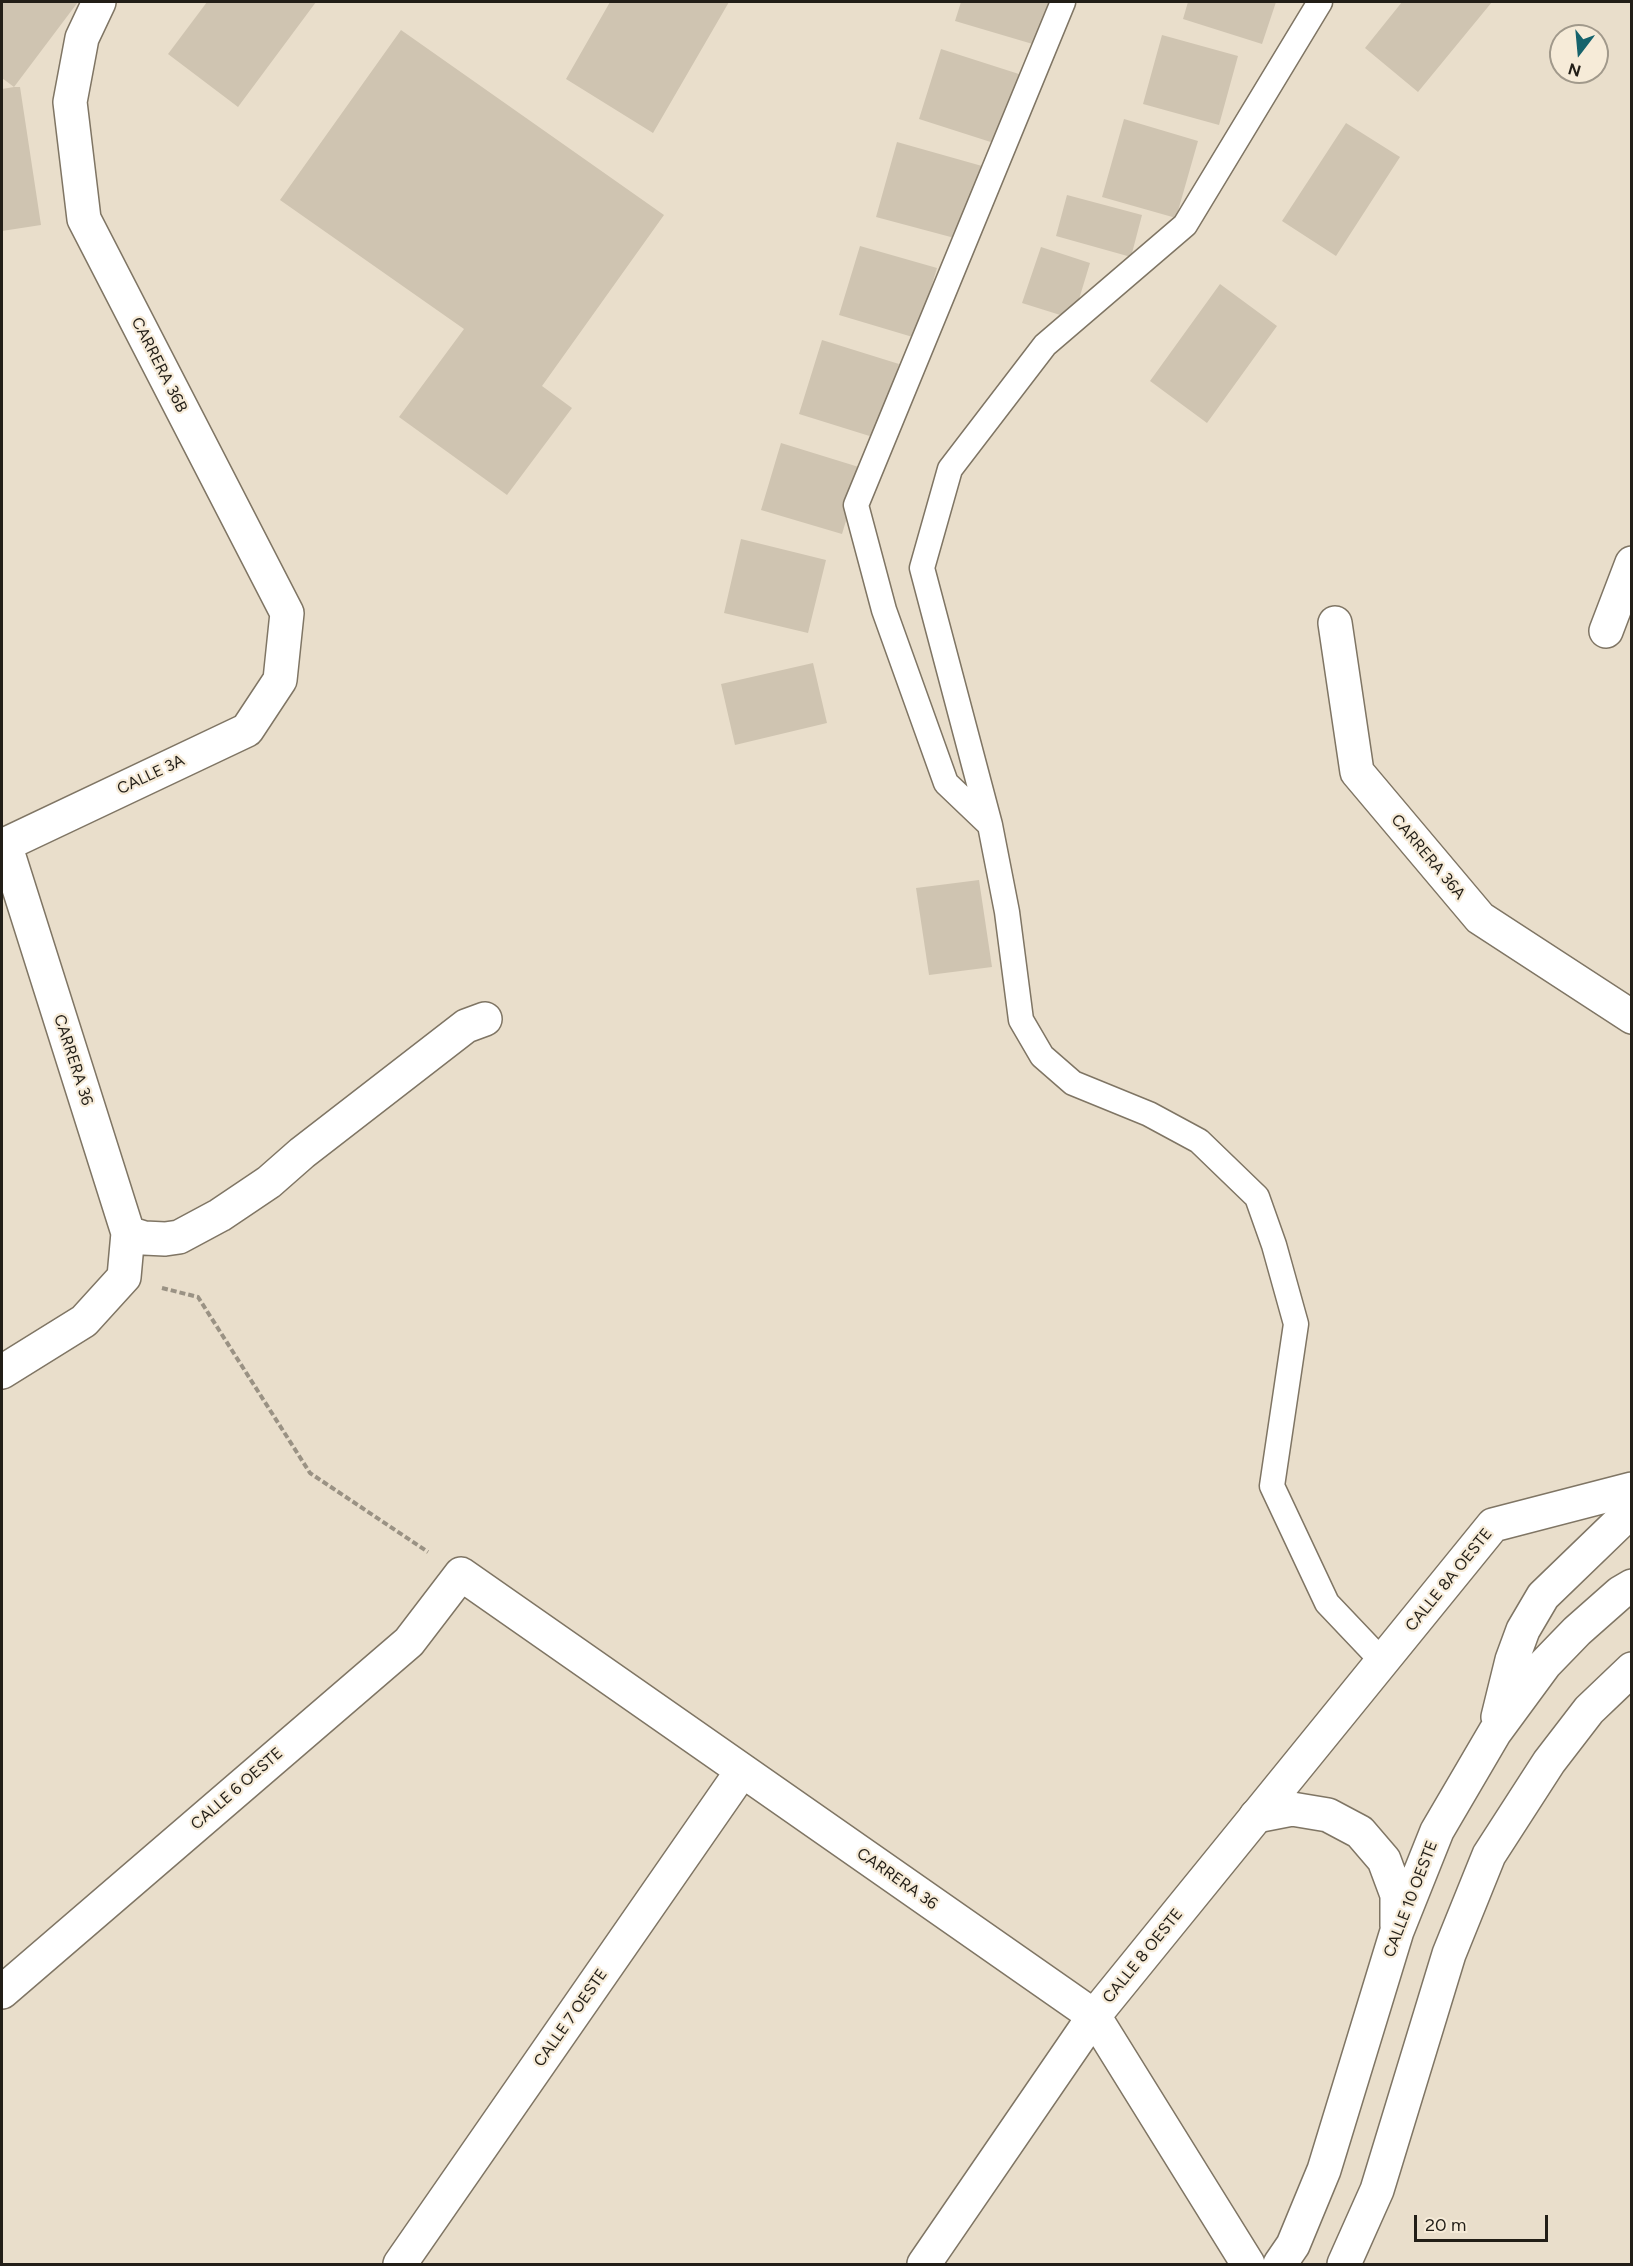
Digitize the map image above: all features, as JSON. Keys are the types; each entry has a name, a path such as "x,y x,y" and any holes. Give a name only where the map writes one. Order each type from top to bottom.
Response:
{"street":[{"name":"CARRERA 36B","path":"99,2 82,38 70,102 84,219 287,613 280,680"},
{"path":"1606,631 1632,563"},
{"name":"CARRERA 36A","path":"1335,623 1357,772 1480,918 1632,1017"},
{"name":"CALLE 3A","path":"3,845 247,730 280,680"},
{"name":"CARRERA 36","path":"3,845 128,1233 124,1278"},
{"path":"128,1233 144,1238 179,1237 220,1215 269,1182 302,1153 466,1026 485,1019"},
{"path":"2,1372 84,1321 124,1278"},
{"name":"CALLE 8A OESTE","path":"1383,1662 1493,1525 1632,1489"},
{"path":"1495,1732 1512,1660 1523,1630 1543,1596 1632,1510"},
{"name":"CARRERA 36","path":"461,1574 1094,2016 1248,2265"},
{"name":"CALLE 6 OESTE","path":"2,1992 409,1641 461,1574"},
{"name":"CALLE 10 OESTE","path":"1280,2265 1293,2245 1324,2170 1397,1931 1437,1830 1495,1732 1545,1664 1577,1631 1620,1593 1632,1586"},
{"name":"CALLE 8 OESTE","path":"924,2265 1094,2016 1383,1662"},
{"path":"1344,2265 1377,2190 1449,1954 1489,1856 1549,1762 1589,1710 1632,1669"},
{"name":"CALLE 7 OESTE","path":"400,2265 742,1772"},
{"path":"1256,1815 1292,1809 1328,1815 1360,1832 1384,1860 1397,1895 1397,1931"}],"lane":[{"path":"990,825 946,783 884,610 856,505 1063,2"},
{"path":"1320,2 1185,225 1045,345 950,469 922,568 990,825 1007,912 1021,1020 1042,1056 1072,1083 1149,1114 1199,1141 1257,1197 1274,1245 1296,1324 1272,1486 1328,1603 1383,1662"}],"path":[{"path":"124,1278 198,1297 310,1473 461,1574"}],"building":[{"path":"2,2 78,2 14,87 2,78"},
{"path":"207,2 316,2 238,107 168,54"},
{"path":"610,2 729,2 653,133 566,79"},
{"path":"961,2 1050,2 1036,45 955,21"},
{"path":"1188,2 1276,2 1262,44 1183,19"},
{"path":"1402,2 1492,2 1418,92 1365,48"},
{"path":"401,30 664,215 542,386 572,408 507,495 399,417 464,329 280,200"},
{"path":"1162,35 1238,56 1219,125 1143,104"},
{"path":"941,49 1022,75 1000,145 919,119"},
{"path":"20,87 41,225 2,231 2,89"},
{"path":"1124,119 1198,141 1176,218 1102,197"},
{"path":"1346,123 1400,157 1336,256 1282,221"},
{"path":"897,142 982,166 962,240 876,217"},
{"path":"1067,195 1142,215 1131,257 1056,236"},
{"path":"860,246 937,268 916,338 839,315"},
{"path":"1041,247 1090,263 1073,319 1022,303"},
{"path":"1220,284 1277,326 1207,423 1150,381"},
{"path":"822,340 899,364 876,438 799,414"},
{"path":"781,443 862,468 842,534 761,510"},
{"path":"741,539 826,560 808,633 724,613"},
{"path":"813,663 827,723 735,745 721,684"},
{"path":"979,880 992,967 929,975 916,888"}]}
